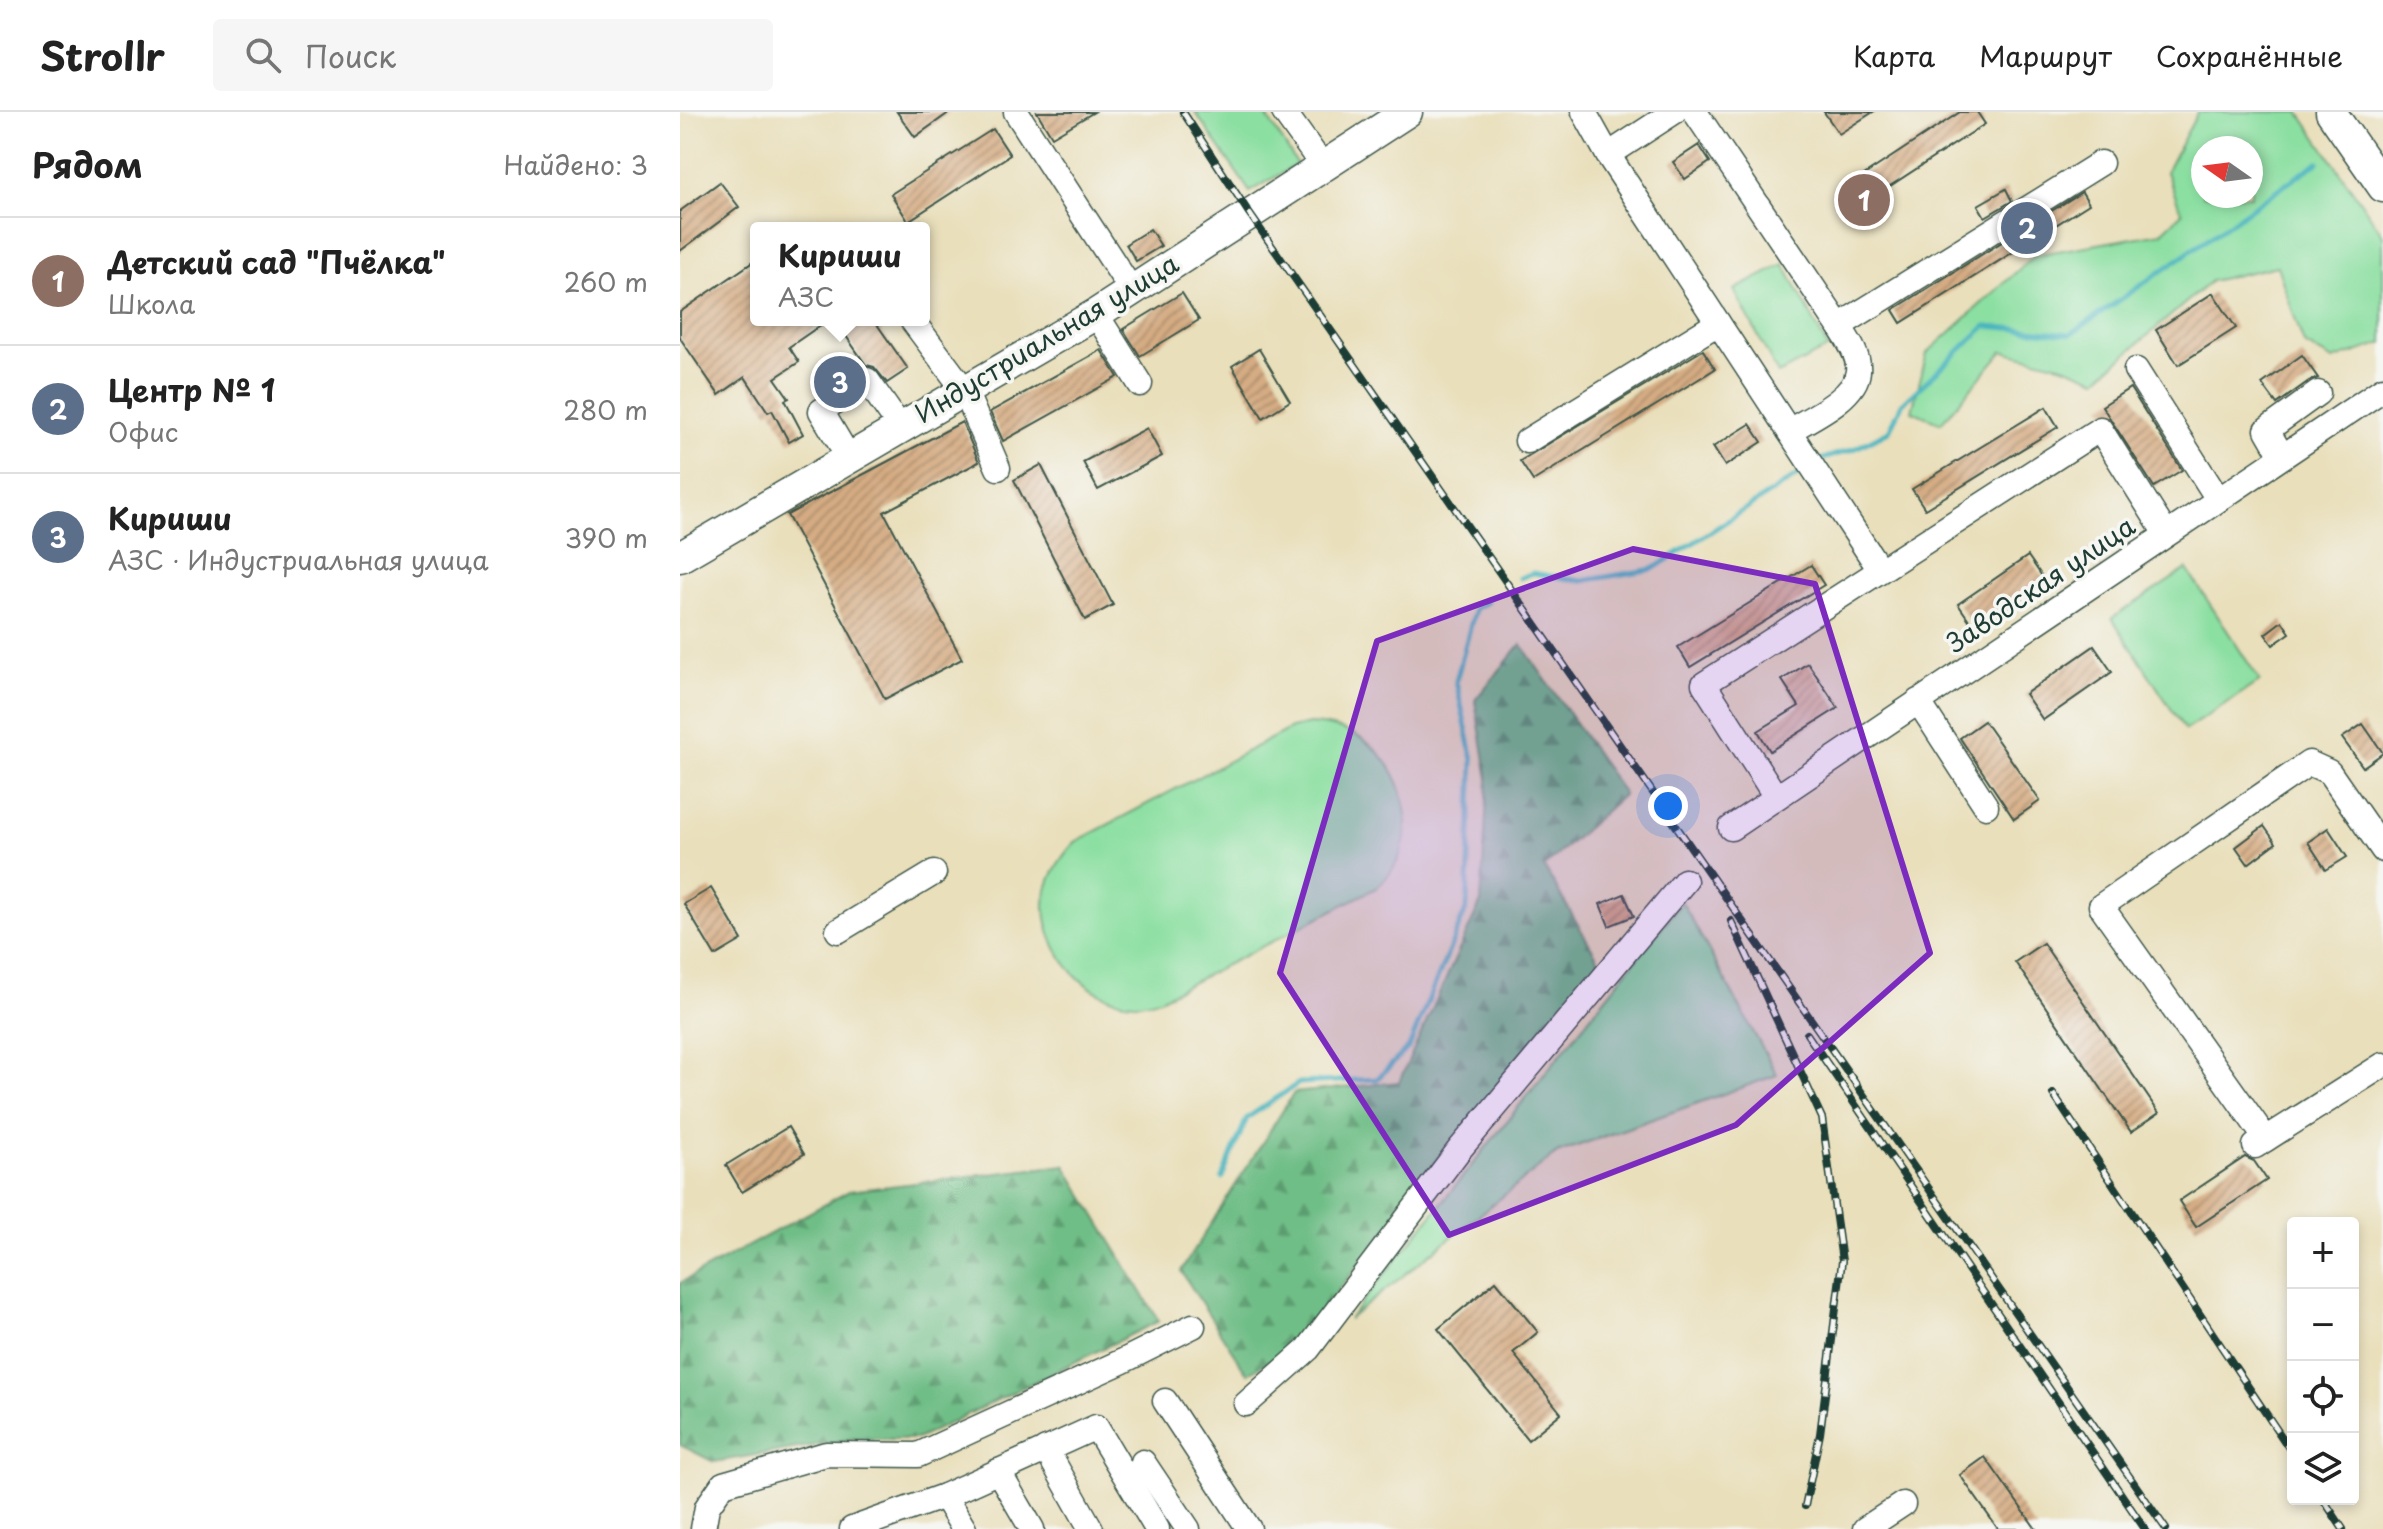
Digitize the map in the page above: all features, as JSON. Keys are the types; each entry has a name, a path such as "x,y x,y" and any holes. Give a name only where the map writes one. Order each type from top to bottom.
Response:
{"main road":[{"name":"Индустриальная улица","path":"680,557 1096,314 1407,112"},
{"path":"2331,112 2383,187"},
{"path":"2355,112 2383,153"}],"street":[{"path":"1016,112 1132,291"},
{"path":"1284,112 1322,165"},
{"path":"1584,112 1608,155 1880,570"},
{"path":"1608,155 1674,112"},
{"path":"1695,112 1854,352 1858,371 1852,388 1789,431"},
{"path":"1839,326 2101,163"},
{"path":"1096,314 1140,384"},
{"path":"1527,441 1718,323"},
{"path":"916,326 965,391 998,468"},
{"path":"2136,370 2218,499"},
{"path":"849,458 821,411 867,380 900,427"},
{"name":"Заводская улица","path":"1731,828 2383,389"},
{"path":"2282,456 2267,430 2318,393"},
{"path":"1776,797 1704,684 2100,429 2166,534"},
{"path":"1918,701 1986,806"},
{"path":"2383,850 2329,772 2309,763 2101,906 2260,1143 2383,1065"},
{"path":"838,931 934,873"},
{"path":"1246,1404 1308,1349 1459,1150 1685,881"},
{"path":"703,1529 707,1507 723,1484 826,1454 918,1455 1193,1326"},
{"path":"1165,1401 1249,1529"},
{"path":"853,1529 905,1520 944,1496 1096,1427 1157,1529"},
{"path":"1046,1449 1091,1529"},
{"path":"1143,1462 1188,1529"},
{"path":"998,1471 1032,1529"},
{"path":"944,1496 964,1529"},
{"path":"1865,1529 1903,1504"}],"highlighted area":[{"path":"1633,549 1815,584 1930,953 1736,1125 1449,1235 1280,973 1377,641"}],"green space":[{"path":"1195,112 1264,112 1297,164 1250,192"},
{"path":"2198,112 2299,112 2383,235 2383,343 2333,360 2304,344 2277,266 2211,281 2097,379 2064,366 2003,351 1941,423 1912,411 1927,353 2035,255 2161,233 2182,213 2166,172"},
{"path":"1784,264 1828,348 1778,374 1734,290"},
{"path":"2187,569 2260,681 2185,730 2112,618"},
{"path":"1521,644 1624,794 1544,867 1600,962 1293,1347 1247,1374 1181,1271 1294,1093 1399,1082 1481,902 1488,779 1475,700"},
{"path":"1310,724 1353,734 1384,758 1394,775 1402,793 1406,832 1402,851 1387,877 1376,888 1160,999 1136,1003 1118,1001 1087,985 1073,973 1053,943 1045,899 1058,864 1075,842 1291,728"},
{"path":"1682,902 1777,1075 1557,1153 1349,1319"},
{"path":"1065,1165 1159,1321 917,1439 852,1439 714,1462 680,1445 680,1283 849,1191"}],"building":[{"path":"897,112 950,112 915,137"},
{"path":"1037,112 1094,112 1052,137"},
{"path":"1824,112 1873,112 1839,134"},
{"path":"1960,112 1977,112 1985,124 1870,199 1858,179"},
{"path":"993,129 1010,155 908,221 891,194"},
{"path":"1699,145 1710,162 1685,179 1673,162"},
{"path":"720,182 739,207 680,251 680,211"},
{"path":"2006,189 2012,201 1985,217 1978,205"},
{"path":"2082,192 2089,204 1901,323 1893,310"},
{"path":"1150,229 1161,246 1136,261 1126,244"},
{"path":"750,264 750,326 819,326 789,347 799,362 775,378 789,398 785,400 803,434 789,442 772,410 768,412 745,377 719,395 680,338 680,312"},
{"path":"1182,293 1199,320 1140,356 1123,329"},
{"path":"2213,293 2236,328 2178,365 2156,330"},
{"path":"839,326 878,326 908,369 887,383 874,367 866,365"},
{"path":"1259,349 1290,401 1263,418 1232,366"},
{"path":"1101,350 1118,377 1003,441 990,412"},
{"path":"1703,350 1715,369 1533,481 1520,461"},
{"path":"2302,355 2318,378 2277,404 2262,384"},
{"path":"2130,388 2182,470 2154,487 2102,406"},
{"path":"2046,407 2058,427 1925,509 1912,489"},
{"path":"962,422 979,462 884,512 962,659 885,699 787,515"},
{"path":"1750,424 1762,442 1725,466 1713,447"},
{"path":"1147,428 1162,456 1098,490 1083,462"},
{"path":"1041,465 1113,605 1085,620 1014,480"},
{"path":"2028,556 2046,582 1976,630 1958,604"},
{"path":"1811,565 1824,585 1690,667 1678,647"},
{"path":"2282,621 2290,633 2273,645 2265,634"},
{"path":"2094,646 2112,672 2043,720 2025,694"},
{"path":"1808,663 1838,708 1770,751 1758,731 1799,706 1782,680"},
{"path":"1984,721 2040,801 2014,819 1960,738"},
{"path":"2363,724 2383,753 2363,767 2342,738"},
{"path":"2264,826 2276,843 2248,864 2236,847"},
{"path":"2328,828 2347,857 2326,870 2308,842"},
{"path":"711,888 742,940 715,956 684,904"},
{"path":"1624,894 1634,916 1609,926 1600,904"},
{"path":"2043,943 2159,1113 2131,1132 2015,962"},
{"path":"788,1127 804,1154 742,1192 726,1165"},
{"path":"2245,1157 2254,1161 2267,1180 2196,1227 2179,1201"},
{"path":"1496,1281 1538,1332 1513,1353 1561,1413 1528,1440 1438,1329"},
{"path":"1985,1457 2036,1529 1998,1529 1960,1475"}],"waterway":[{"path":"1823,459 1854,449 1889,431 1902,404 1986,326 2071,334 2318,162"},
{"path":"1520,578 1533,573 1582,581 1653,569 1801,473"},
{"path":"1222,1178 1247,1118 1299,1083 1377,1079 1409,1047 1467,907 1473,760 1456,681 1475,609 1487,602"}],"railway":[{"path":"1183,112 1249,213 2166,1529"},
{"path":"1731,921 1822,1118 1842,1261 1820,1434 1805,1506"},
{"path":"1807,1034 2145,1529"},
{"path":"2053,1094 2287,1445"},
{"path":"2327,1505 2343,1529"}],"place":[{"name":"Детский сад \"Пчёлка\"","path":"1864,200"},
{"name":"Центр № 1","path":"2027,228"},
{"name":"Кириши","path":"840,382"}]}
